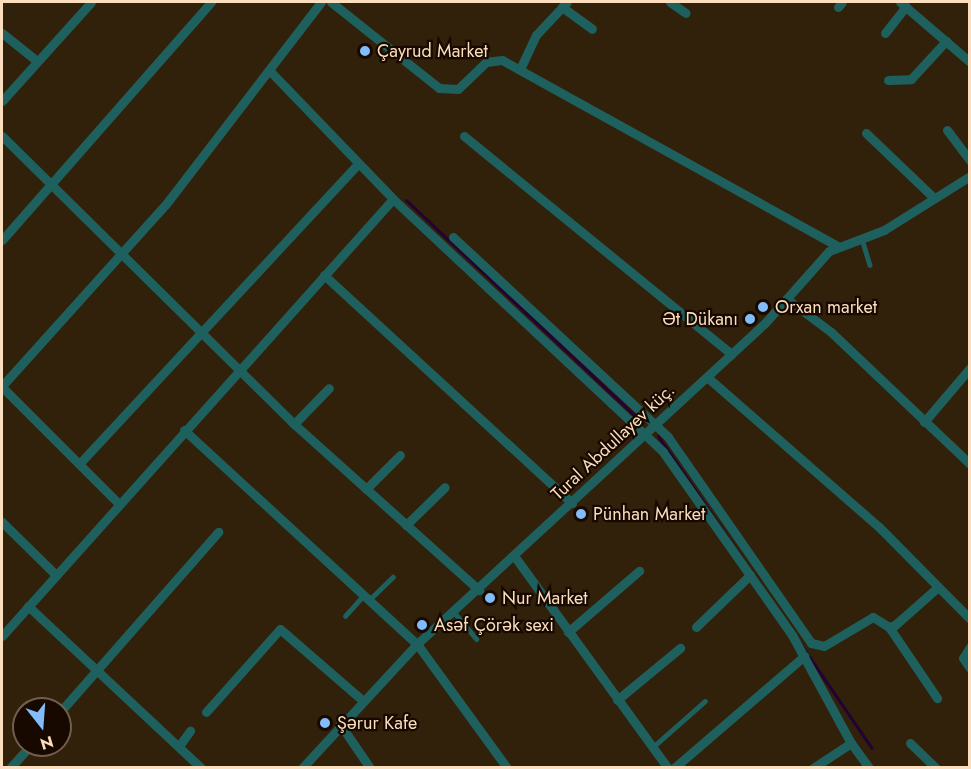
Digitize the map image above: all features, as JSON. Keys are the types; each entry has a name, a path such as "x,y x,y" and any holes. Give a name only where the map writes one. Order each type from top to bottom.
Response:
{"street":[{"path":"2,101 92,2"},
{"path":"2,240 211,2"},
{"path":"119,504 81,463 2,386 166,204 321,2"},
{"path":"331,2 445,91 458,89 491,60 521,68 836,246 862,239 969,176"},
{"path":"670,2 686,13"},
{"path":"521,68 536,35 565,4 592,29"},
{"path":"885,33 903,4 969,62"},
{"path":"2,33 37,61"},
{"path":"888,80 911,79 946,41"},
{"path":"269,70 393,199 646,434 750,575 804,656 851,743 869,768"},
{"path":"946,130 969,160"},
{"path":"866,133 934,198"},
{"path":"2,136 119,255 294,424 479,590"},
{"path":"464,136 731,354"},
{"path":"81,463 358,164"},
{"path":"3,631 56,575 393,199"},
{"path":"453,237 656,424 714,499 811,643 824,646 873,617 889,627 937,698"},
{"name":"Tural Abdullayev küç.","path":"302,768 362,700 417,644 515,557 731,354 787,299 836,246"},
{"path":"324,275 572,503"},
{"path":"787,299 831,332 969,464"},
{"path":"924,422 969,368"},
{"path":"707,376 871,520 969,619"},
{"path":"294,424 329,388"},
{"path":"184,430 417,644 507,768"},
{"path":"366,489 400,455"},
{"path":"406,525 445,486"},
{"path":"2,522 56,575"},
{"path":"72,699 218,532"},
{"path":"515,557 668,768"},
{"path":"568,632 639,571"},
{"path":"696,627 750,575"},
{"path":"889,627 937,588"},
{"path":"28,606 100,669 201,768"},
{"path":"206,712 280,629 362,700"},
{"path":"969,647 963,658 969,668"},
{"path":"617,700 680,648"},
{"path":"674,768 804,656"},
{"path":"340,724 370,768"},
{"path":"179,746 190,731"},
{"path":"813,768 851,743"},
{"path":"910,743 936,768"}],"lane":[{"path":"862,239 870,265"},
{"path":"345,616 393,577"},
{"path":"454,612 477,639"},
{"path":"653,747 705,701"}],"waterway":[{"path":"406,200 643,423"},
{"path":"658,436 872,748"}],"place":[{"name":"Çayrud Market","path":"365,51"},
{"name":"Orxan market","path":"763,307"},
{"name":"Ət Dükanı","path":"750,319"},
{"name":"Pünhan Market","path":"581,514"},
{"name":"Nur Market","path":"490,598"},
{"name":"Asəf Çörək sexi","path":"422,625"},
{"name":"Şərur Kafe","path":"325,723"}]}
